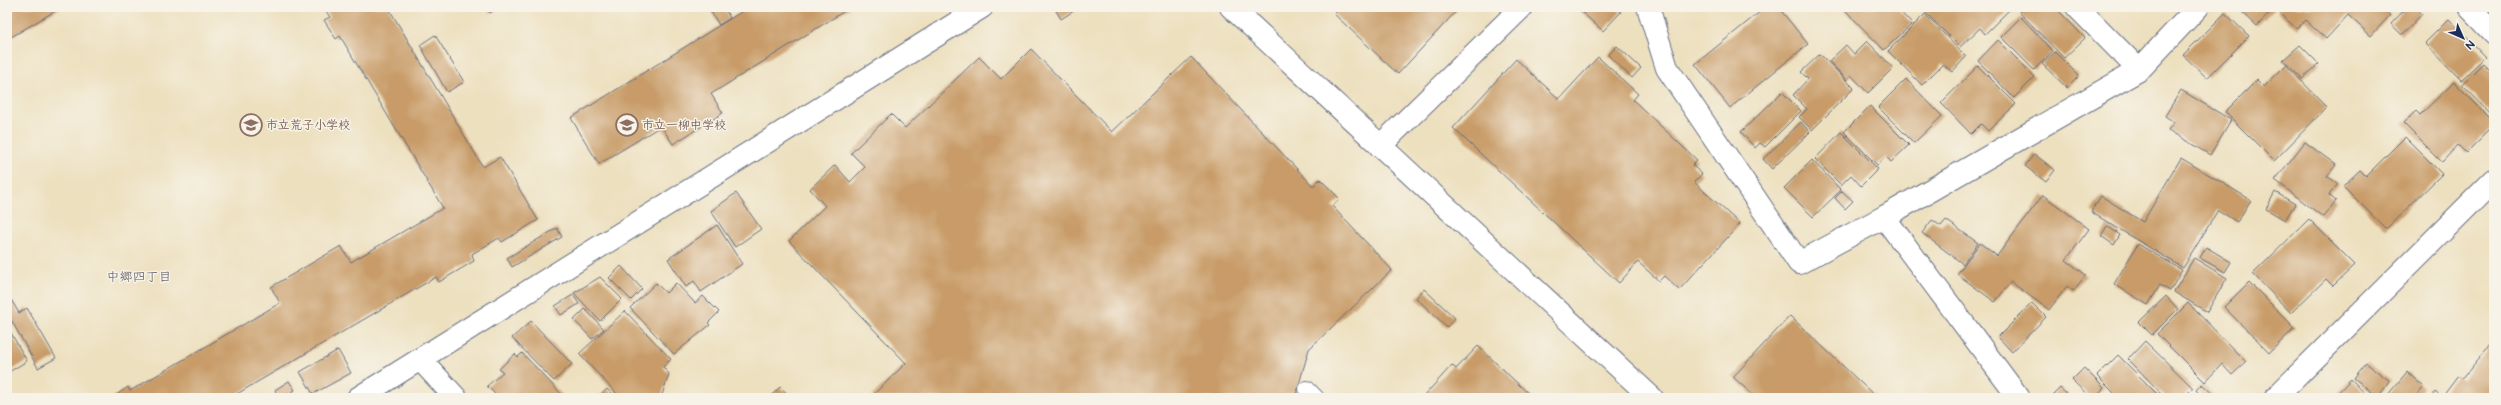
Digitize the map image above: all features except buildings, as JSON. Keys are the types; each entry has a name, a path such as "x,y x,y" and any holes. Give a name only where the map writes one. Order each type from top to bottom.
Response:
{"street":[{"path":"358,398 421,360 982,7"},
{"path":"1231,7 1652,398"},
{"path":"1380,146 1522,7"},
{"path":"1648,7 1667,68 1799,263 1884,217 2139,70 2198,7"},
{"path":"2076,7 2139,70"},
{"path":"2469,7 2494,33"},
{"path":"2275,398 2494,180"},
{"path":"1884,217 2019,398"},
{"path":"421,360 456,398"}],"place":[{"name":"市立荒子小学校","path":"251,125"},
{"name":"市立一柳中学校","path":"627,125"}],"district":[{"name":"中郷四丁目","path":"139,277"}]}
